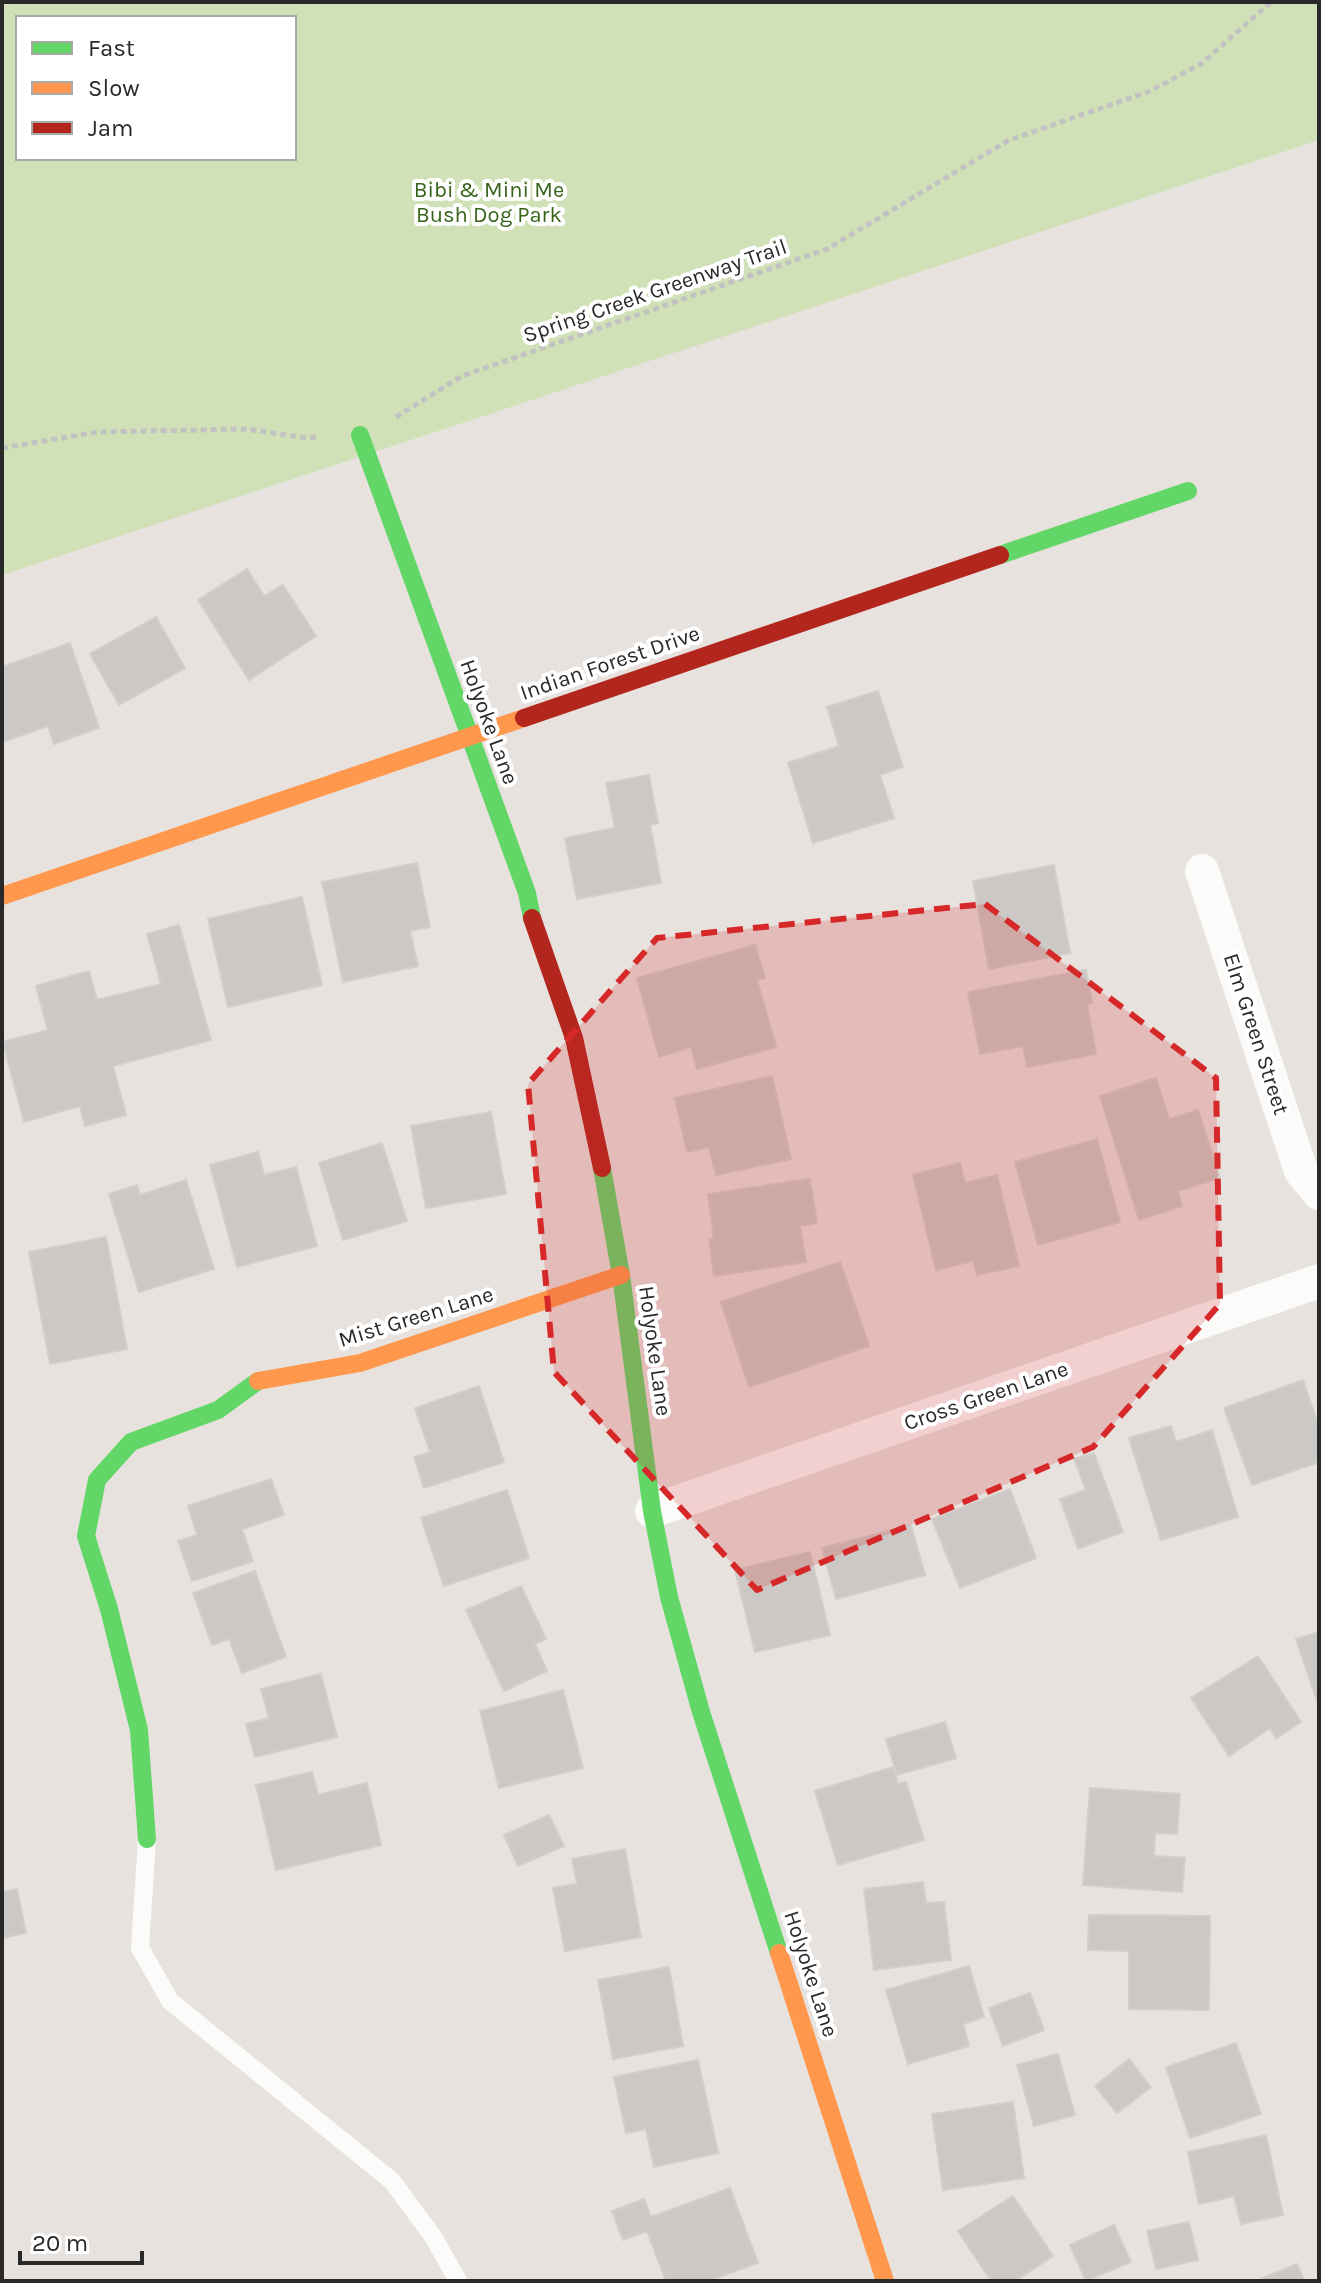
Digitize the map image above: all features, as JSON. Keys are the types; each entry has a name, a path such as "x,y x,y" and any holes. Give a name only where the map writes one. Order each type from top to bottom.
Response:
{"street":[{"name":"Holyoke Lane","path":"360,435 527,893 534,928 574,1038 595,1127 621,1275 652,1511 669,1597 701,1712 885,2281"},
{"name":"Indian Forest Drive","path":"2,896 1188,491"},
{"name":"Elm Green Street","path":"1202,871 1301,1171 1319,1193"},
{"name":"Mist Green Lane","path":"147,1839 139,1730 109,1609 86,1536 97,1480 131,1442 218,1410 260,1380 360,1363 621,1275"},
{"name":"Cross Green Lane","path":"652,1511 1319,1281"}],"lane":[{"path":"147,1839 140,1948 170,2001 392,2181 434,2238 458,2281"}],"path":[{"name":"Spring Creek Greenway Trail","path":"2,448 97,432 247,429 305,438 360,435 395,418 462,376 827,249 1009,140 1148,92 1201,64 1271,2"}],"highlighted area":[{"path":"985,904 1216,1078 1220,1304 1093,1447 757,1590 554,1372 528,1084 657,938"}],"green space":[{"name":"Bibi & Mini Me Bush Dog Park","path":"2,2 1319,2 1319,140 2,575"}],"building":[{"path":"247,569 264,596 283,585 316,636 249,680 198,600"},
{"path":"156,617 185,668 119,705 90,654"},
{"path":"70,643 99,728 54,744 48,726 2,742 2,667"},
{"path":"878,691 903,767 880,775 894,818 813,843 788,763 839,746 827,707"},
{"path":"649,775 658,823 650,825 661,883 577,899 565,838 615,828 606,783"},
{"path":"417,863 430,927 410,931 418,966 343,982 322,882"},
{"path":"1054,865 1070,953 989,969 973,881"},
{"path":"302,897 322,985 228,1007 208,919"},
{"path":"179,925 211,1040 113,1066 126,1115 85,1126 80,1106 24,1122 3,1042 48,1030 36,986 89,971 97,1000 161,984 147,934"},
{"path":"755,945 765,978 757,980 776,1047 697,1069 691,1047 659,1057 637,978"},
{"path":"1086,970 1092,1003 1087,1004 1096,1054 1027,1067 1023,1046 980,1054 968,992"},
{"path":"772,1076 791,1159 716,1175 709,1147 687,1152 675,1098"},
{"path":"1156,1078 1169,1119 1198,1110 1220,1178 1178,1191 1182,1206 1139,1220 1100,1096"},
{"path":"491,1112 506,1194 426,1208 411,1126"},
{"path":"1097,1139 1120,1222 1038,1245 1015,1162"},
{"path":"382,1143 407,1221 343,1240 319,1163"},
{"path":"258,1152 264,1175 296,1167 317,1246 237,1267 210,1165"},
{"path":"960,1163 965,1183 997,1175 1019,1266 977,1275 973,1261 936,1270 913,1175"},
{"path":"810,1179 817,1223 800,1226 806,1262 714,1276 709,1239 714,1238 708,1194"},
{"path":"186,1180 214,1269 139,1292 109,1194 137,1185 140,1195"},
{"path":"106,1237 127,1349 50,1364 29,1252"},
{"path":"840,1262 869,1346 749,1387 721,1302"},
{"path":"1303,1380 1319,1427 1319,1462 1252,1485 1224,1408"},
{"path":"479,1386 504,1462 424,1488 414,1457 430,1452 415,1408"},
{"path":"1171,1426 1176,1442 1212,1430 1238,1517 1161,1540 1129,1438"},
{"path":"1094,1453 1123,1532 1078,1549 1060,1499 1086,1490 1074,1459"},
{"path":"271,1479 284,1515 242,1529 253,1561 192,1581 178,1541 197,1535 188,1506"},
{"path":"1010,1489 1036,1558 960,1588 932,1519"},
{"path":"507,1490 529,1558 444,1586 421,1518"},
{"path":"911,1525 925,1575 836,1599 822,1548"},
{"path":"810,1552 830,1635 755,1652 735,1570"},
{"path":"255,1571 286,1657 242,1673 229,1639 212,1645 193,1593"},
{"path":"521,1586 546,1639 535,1644 547,1671 504,1691 466,1610"},
{"path":"1319,1632 1319,1701 1317,1701 1296,1639"},
{"path":"1258,1656 1301,1722 1276,1738 1270,1728 1229,1756 1191,1698"},
{"path":"321,1674 337,1737 255,1757 246,1724 269,1718 261,1689"},
{"path":"563,1690 583,1768 499,1788 480,1711"},
{"path":"945,1722 956,1758 897,1775 886,1739"},
{"path":"893,1767 898,1784 906,1782 924,1840 838,1865 815,1791"},
{"path":"312,1772 318,1795 367,1783 381,1845 276,1870 256,1785"},
{"path":"1090,1788 1180,1794 1177,1834 1155,1833 1154,1856 1185,1858 1182,1892 1083,1885"},
{"path":"549,1815 564,1846 518,1866 504,1835"},
{"path":"625,1849 641,1937 565,1951 553,1888 577,1884 572,1859"},
{"path":"923,1882 926,1903 944,1902 951,1960 874,1970 864,1889"},
{"path":"17,1889 26,1933 2,1938 2,1892"},
{"path":"1089,1915 1210,1916 1209,2010 1129,2009 1129,1951 1088,1950"},
{"path":"969,1966 984,2017 963,2024 969,2046 908,2064 886,1990"},
{"path":"669,1967 683,2046 613,2059 598,1980"},
{"path":"1030,1993 1044,2030 1003,2046 989,2008"},
{"path":"1236,2043 1261,2114 1190,2138 1166,2067"},
{"path":"1058,2054 1075,2115 1034,2126 1017,2065"},
{"path":"1129,2059 1151,2087 1117,2113 1095,2086"},
{"path":"698,2060 718,2153 654,2167 646,2129 626,2133 614,2077"},
{"path":"1013,2102 1024,2178 943,2190 932,2114"},
{"path":"1266,2135 1283,2215 1241,2224 1234,2196 1199,2204 1188,2152"},
{"path":"730,2188 758,2263 708,2281 666,2281 647,2231 623,2240 612,2211 644,2199 651,2217"},
{"path":"1013,2196 1053,2256 1015,2281 991,2281 958,2231"},
{"path":"1189,2222 1198,2260 1156,2269 1147,2231"},
{"path":"1114,2225 1131,2262 1086,2281 1070,2245"},
{"path":"1297,2264 1304,2281 1256,2281"}],"traffic: fast":[{"path":"360,435 527,893 532,918"},
{"path":"1000,555 1188,491"},
{"path":"602,1168 621,1275 652,1511 669,1597 701,1712 779,1953"},
{"path":"147,1839 139,1730 109,1609 86,1536 97,1480 131,1442 218,1410 258,1381"}],"traffic: slow":[{"path":"2,896 524,718"},
{"path":"258,1381 360,1363 621,1275"},
{"path":"779,1953 885,2281"}],"traffic: jam":[{"path":"524,718 1000,555"},
{"path":"532,918 574,1038 602,1168"}]}
